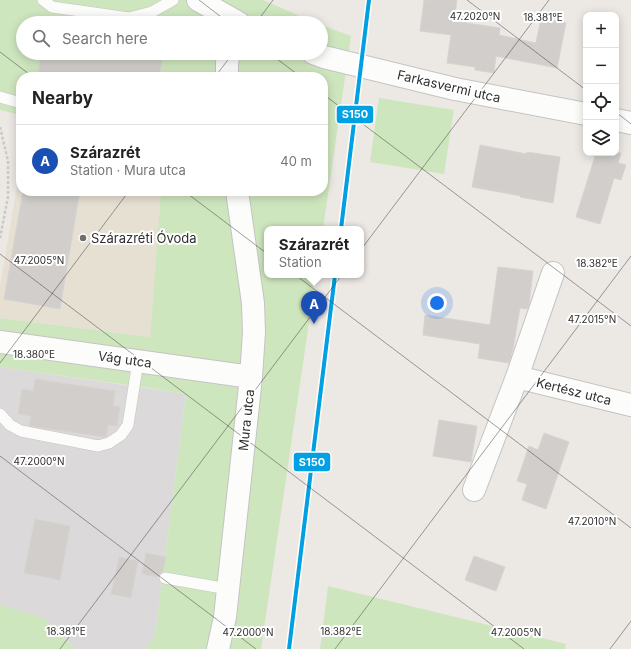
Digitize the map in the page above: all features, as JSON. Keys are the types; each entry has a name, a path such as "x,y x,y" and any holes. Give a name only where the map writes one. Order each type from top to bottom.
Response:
{"street":[{"path":"198,0 225,16"},
{"name":"Farkasvermi utca","path":"328,58 455,88 583,113"},
{"path":"227,72 228,60"},
{"path":"619,121 631,123"},
{"name":"Mura utca","path":"218,649 228,589 251,377 254,332 253,303 238,196"},
{"path":"474,490 517,377 553,273"},
{"name":"Vág utca","path":"0,342 251,377"},
{"name":"Kertész utca","path":"517,377 631,405"}],"lane":[{"path":"43,0 52,7 115,16"},
{"path":"137,16 152,12 173,0"},
{"path":"0,97 16,102"},
{"path":"0,414 10,425 21,432 98,446 109,443 121,435 128,425 138,361"},
{"path":"165,578 228,589"}],"path":[{"path":"0,127 8,162 8,197 0,238"}],"shaded area":[{"name":"Szárazréti Óvoda","path":"16,192 16,196 161,196 150,337 0,318 0,286"},
{"path":"0,367 186,394 155,635 146,649 75,649 44,618 0,605"}],"green space":[{"path":"0,0 263,0 300,16 16,16 16,60 328,60 328,28 351,36 328,195 328,72 16,72 16,114 0,110"},
{"path":"379,98 454,110 444,174 370,162"},
{"path":"161,196 328,196 323,226 264,226 264,278 316,278 261,649 146,649 155,635 186,394 0,367 0,318 150,337"},
{"path":"328,586 566,644 565,649 320,649"},
{"path":"0,605 44,618 75,649 0,649"}],"building":[{"path":"424,0 457,0 454,21 500,28 499,35 536,43 541,18 566,23 557,68 496,56 494,73 475,70 475,67 447,63 451,35 420,31"},
{"path":"40,60 162,60 160,72 39,72"},
{"path":"480,145 527,154 527,152 560,157 553,203 472,187"},
{"path":"619,153 621,153 618,163 626,165 621,180 614,178 600,224 576,217 595,156 619,156"},
{"path":"22,196 79,196 60,309 4,299"},
{"path":"498,267 533,271 529,304 527,309 520,308 509,363 478,358 480,344 423,335 425,315 490,325"},
{"path":"35,379 115,391 113,406 120,407 117,426 108,425 106,437 104,437 29,426 31,416 18,414 22,389 33,391"},
{"path":"439,420 477,426 471,462 433,456"},
{"path":"544,433 569,442 546,509 522,500 527,484 517,481 529,446 538,450"},
{"path":"35,519 70,526 60,580 24,573"},
{"path":"146,553 166,557 163,571 158,577 142,574"},
{"path":"474,556 505,567 496,591 465,580"},
{"path":"119,557 138,561 131,598 111,594"}],"transit line":[{"name":"S150","path":"341,226 369,0"},
{"name":"S150","path":"289,649 335,278"}],"place":[{"name":"Szárazréti Óvoda","path":"83,238"},
{"name":"Szárazrét","path":"314,324"}]}
